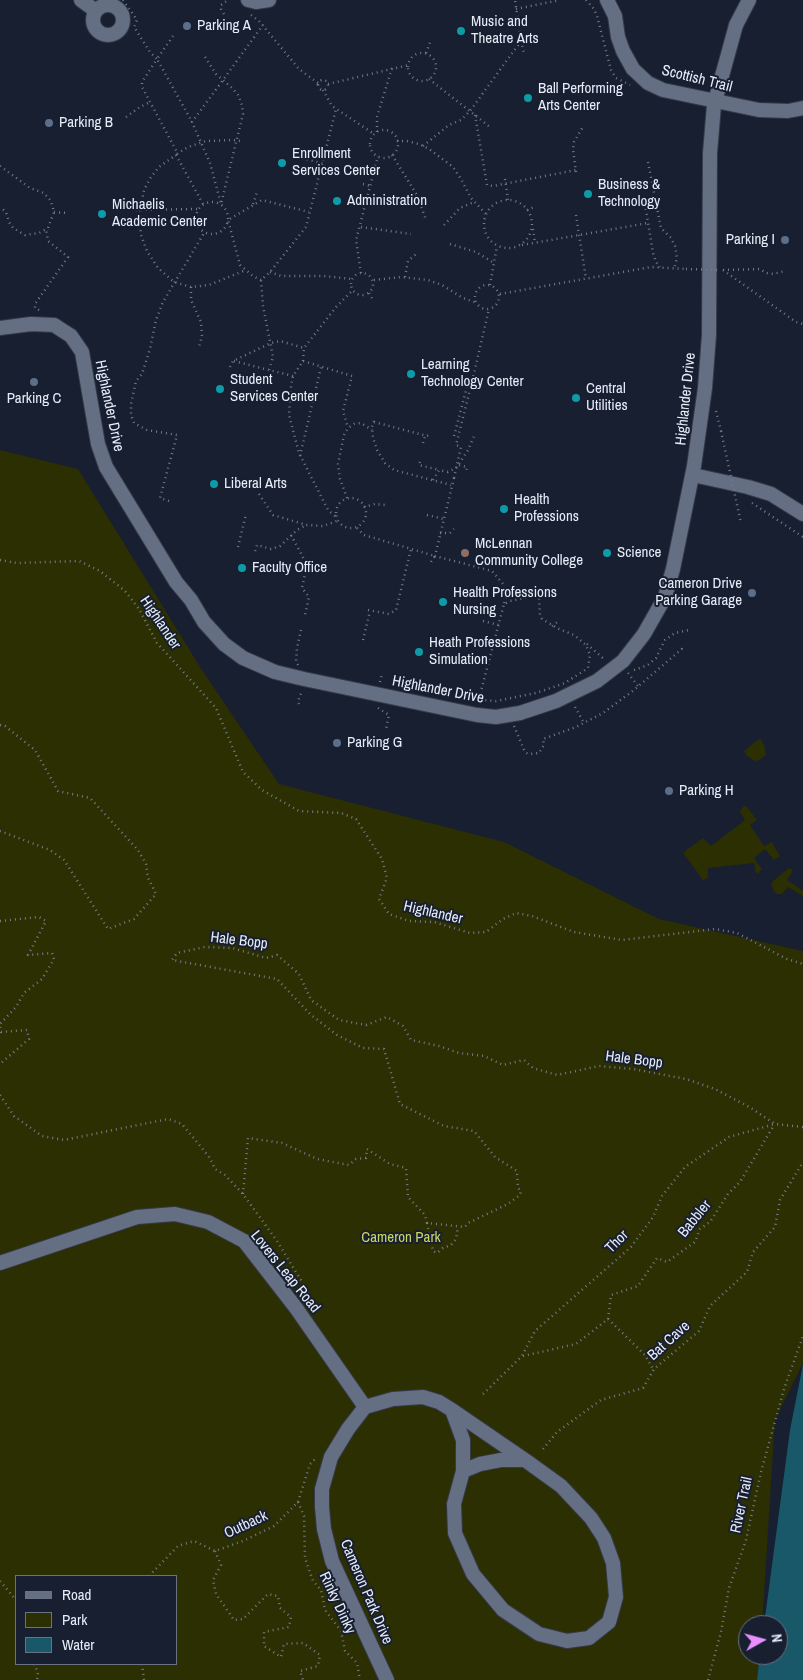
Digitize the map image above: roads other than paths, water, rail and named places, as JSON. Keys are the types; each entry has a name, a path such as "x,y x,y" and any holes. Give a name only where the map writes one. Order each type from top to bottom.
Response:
{"street":[{"path":"81,0 96,12"},
{"name":"Scottish Trail","path":"607,0 614,16 618,37 633,69 648,83 663,90 759,110 803,108"},
{"name":"Highlander Drive","path":"0,328 31,324 54,325 71,336 82,352 98,444 106,468 176,582 191,600 204,622 224,644 243,658 275,672 478,715 496,717 520,713 556,701 597,681 623,661 644,634 665,597 673,569 699,440 709,336 710,153 715,101 736,24 749,0"},
{"path":"693,475 748,486 771,494 803,514"},
{"name":"Lovers Leap Road","path":"0,1264 137,1217 175,1214 208,1222 244,1242 296,1308 365,1407"},
{"path":"365,1407 393,1399 423,1398 439,1402 452,1410 525,1460 561,1486 591,1518 604,1538 613,1563 616,1597 609,1622 589,1638 567,1640 539,1634 503,1610 473,1574 455,1533 454,1504 463,1471 463,1440 452,1410"},
{"name":"Cameron Park Drive","path":"365,1407 348,1429 331,1457 322,1489 322,1507 324,1529 332,1562 387,1680"},
{"path":"463,1471 480,1464 501,1460 525,1460"}],"water":[{"path":"803,1364 803,1680 757,1680 759,1665 788,1665 788,1615 765,1615 790,1430"}],"place":[{"name":"Parking A","path":"187,26"},
{"name":"Music and Theatre Arts","path":"461,31"},
{"name":"Ball Performing Arts Center","path":"528,98"},
{"name":"Parking B","path":"49,123"},
{"name":"Enrollment Services Center","path":"282,163"},
{"name":"Business & Technology","path":"588,194"},
{"name":"Administration","path":"337,201"},
{"name":"Michaelis Academic Center","path":"102,214"},
{"name":"Parking I","path":"785,240"},
{"name":"Learning Technology Center","path":"411,374"},
{"name":"Parking C","path":"34,382"},
{"name":"Student Services Center","path":"220,389"},
{"name":"Central Utilities","path":"576,398"},
{"name":"Liberal Arts","path":"214,484"},
{"name":"Health Professions","path":"504,509"},
{"name":"McLennan Community College","path":"465,553"},
{"name":"Science","path":"607,553"},
{"name":"Faculty Office","path":"242,568"},
{"name":"Cameron Drive Parking Garage","path":"752,593"},
{"name":"Health Professions Nursing","path":"443,602"},
{"name":"Heath Professions Simulation","path":"419,652"},
{"name":"Parking G","path":"337,743"},
{"name":"Parking H","path":"669,791"}],"park label":[{"name":"Cameron Park","path":"401,1238"}]}
